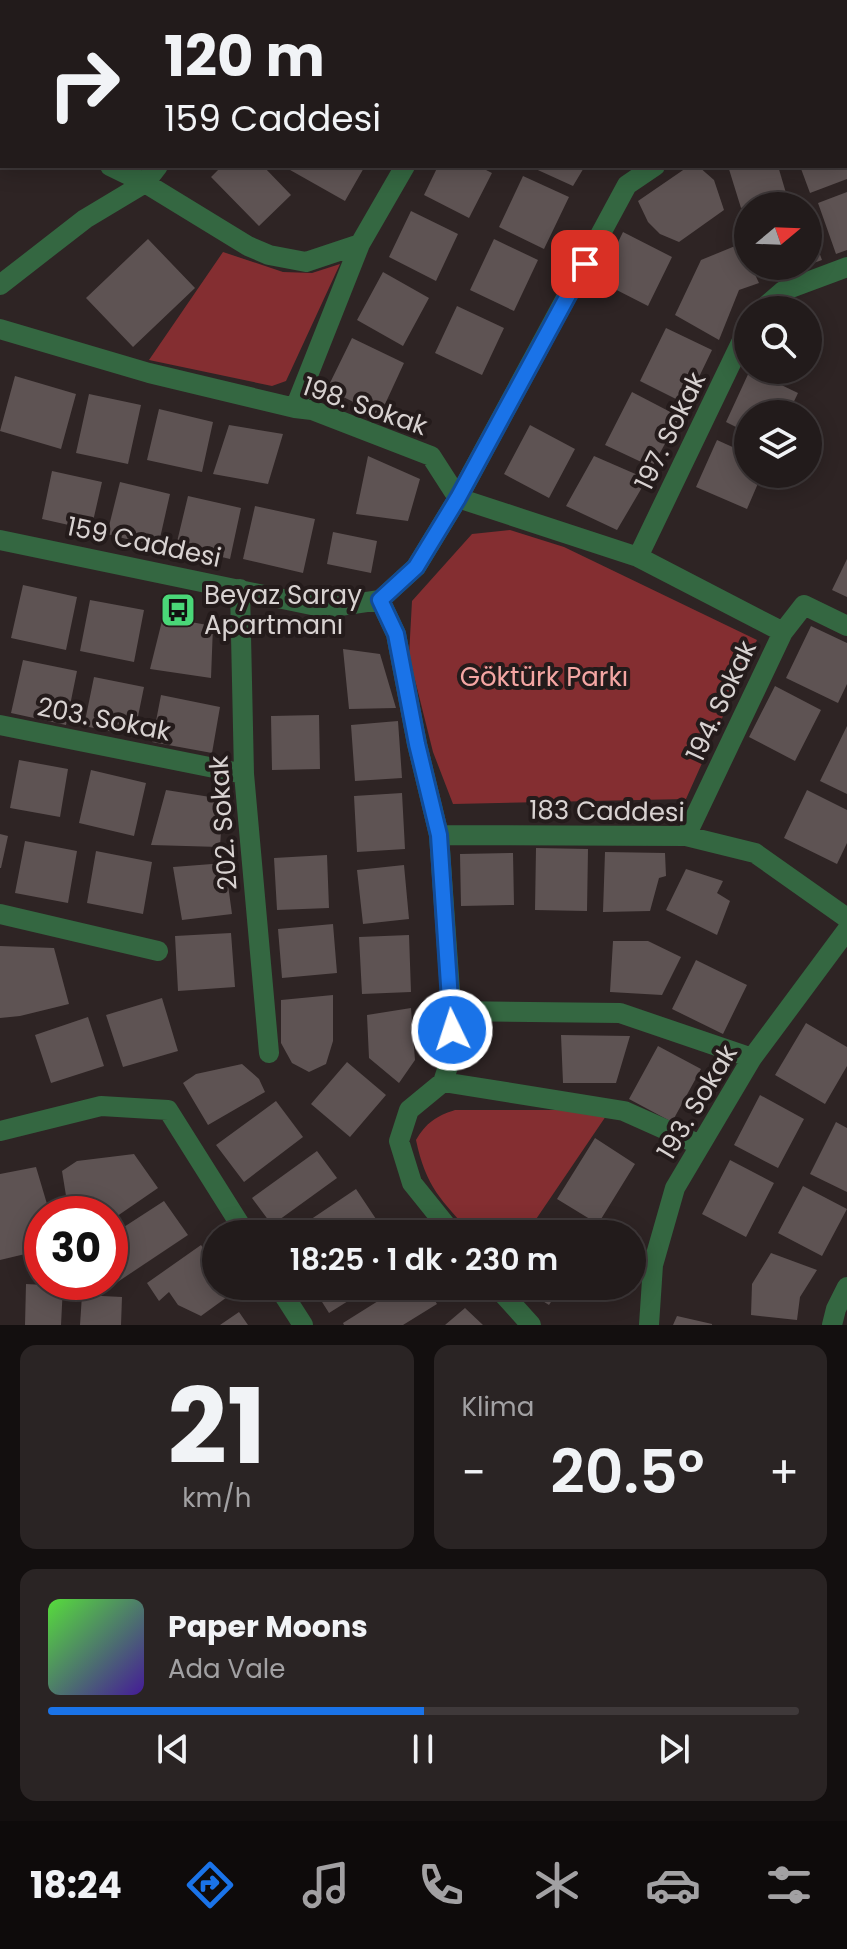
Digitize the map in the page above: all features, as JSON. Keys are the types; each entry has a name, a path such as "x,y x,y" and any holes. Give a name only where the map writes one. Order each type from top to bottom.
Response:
{"street":[{"path":"114,168 145,183 248,246 269,255 306,262 360,244"},
{"path":"0,285 85,219 145,183 156,168"},
{"path":"295,408 360,244 404,168"},
{"path":"442,1220 412,1183 399,1141 409,1110 443,1082 454,1048 439,835 417,744 396,634 380,600 416,567 458,498 627,185 652,168"},
{"path":"777,296 847,267"},
{"name":"198. Sokak","path":"0,329 149,373 312,410 431,456 458,498"},
{"name":"197. Sokak","path":"638,557 734,357"},
{"path":"458,498 638,557 783,632 804,605 847,626"},
{"name":"159 Caddesi","path":"0,540 326,608 380,600"},
{"name":"202. Sokak","path":"240,589 244,774 269,1053"},
{"name":"194. Sokak","path":"686,836 783,632"},
{"name":"203. Sokak","path":"0,725 244,774"},
{"name":"183 Caddesi","path":"439,835 686,836 755,853 847,918"},
{"path":"0,914 158,951"},
{"name":"193. Sokak","path":"649,1325 653,1265 675,1188 752,1058 847,930"},
{"path":"451,1011 620,1013 752,1058"},
{"path":"443,1082 624,1111 700,1145"},
{"path":"0,1131 101,1106 168,1110 237,1220"},
{"path":"832,1325 847,1287"},
{"path":"287,1300 303,1325"},
{"path":"509,1300 531,1325"}],"green space":[{"path":"223,252 283,272 312,273 340,264 286,381 272,386 149,360"},
{"name":"Göktürk Parkı","path":"510,530 564,547 757,640 686,799 453,804 433,752 409,656 412,601 472,534"},
{"path":"455,1110 561,1110 606,1116 535,1220 459,1220 430,1181 416,1140 432,1121"}],"building":[{"path":"220,168 265,168 291,195 259,226 211,177"},
{"path":"287,168 364,168 345,201"},
{"path":"437,168 482,168 492,173 469,218 424,195"},
{"path":"533,168 584,168 573,186"},
{"path":"686,168 700,168 714,180 724,210 679,242 660,234 648,222 638,201"},
{"path":"729,168 779,168 786,192 736,192"},
{"path":"801,168 847,168 847,179 810,192"},
{"path":"523,176 569,197 544,249 499,227"},
{"path":"847,192 847,250 836,254 822,214 822,201"},
{"path":"411,211 458,234 436,281 389,257"},
{"path":"623,232 672,257 648,306 599,281"},
{"path":"148,239 195,288 133,347 86,298"},
{"path":"494,239 538,260 514,311 470,290"},
{"path":"734,246 734,280 758,280 759,283 739,290 734,296 719,340 675,315 701,260"},
{"path":"383,272 429,298 403,346 357,320"},
{"path":"457,306 504,328 482,375 435,353"},
{"path":"666,328 712,350 686,404 640,381"},
{"path":"352,338 404,363 380,415 327,389"},
{"path":"15,376 76,394 61,449 0,431"},
{"path":"744,384 779,384 798,393 795,400 736,400"},
{"path":"632,392 680,417 652,467 605,445"},
{"path":"89,394 141,405 128,464 76,453"},
{"path":"734,405 734,426 726,422"},
{"path":"159,409 213,422 202,472 147,460"},
{"path":"229,425 283,434 268,484 213,474"},
{"path":"530,425 575,449 549,498 504,474"},
{"path":"717,440 734,448 734,488 756,488 747,509 696,487"},
{"path":"368,456 420,479 408,521 356,514"},
{"path":"594,456 647,479 617,530 566,506"},
{"path":"52,471 102,482 91,530 42,519"},
{"path":"120,482 170,494 158,547 107,534"},
{"path":"188,496 241,508 230,559 176,546"},
{"path":"255,506 315,519 303,573 243,559"},
{"path":"333,532 377,541 371,573 327,564"},
{"path":"847,559 847,597 832,590"},
{"path":"23,585 77,597 66,650 11,638"},
{"path":"90,600 144,610 134,662 80,651"},
{"path":"163,617 213,626 211,678 150,669"},
{"path":"811,626 847,643 847,684 838,703 786,678"},
{"path":"343,649 380,654 396,708 349,709"},
{"path":"23,660 77,671 66,725 11,713"},
{"path":"94,677 144,687 134,736 84,726"},
{"path":"775,686 821,710 795,761 749,737"},
{"path":"161,695 220,707 212,753 152,742"},
{"path":"319,715 320,769 272,770 271,716"},
{"path":"398,721 402,778 355,781 351,725"},
{"path":"847,726 847,794 820,781"},
{"path":"19,760 68,769 60,817 10,808"},
{"path":"91,770 146,783 134,836 79,823"},
{"path":"166,790 223,799 220,847 151,845"},
{"path":"807,790 847,810 847,843 837,864 784,838"},
{"path":"402,793 405,849 357,852 354,796"},
{"path":"0,834 8,836 1,868 0,868"},
{"path":"25,841 77,851 68,903 15,893"},
{"path":"536,848 588,849 587,911 535,910"},
{"path":"96,851 152,862 143,914 87,903"},
{"path":"605,852 665,853 666,876 659,878 650,911 603,912"},
{"path":"513,853 514,905 461,906 460,854"},
{"path":"327,855 329,908 277,910 274,858"},
{"path":"225,863 232,914 182,920 173,867"},
{"path":"404,865 409,919 363,924 357,870"},
{"path":"686,869 723,881 717,893 730,901 717,935 666,910"},
{"path":"333,924 337,973 282,978 278,929"},
{"path":"231,933 235,987 178,991 175,936"},
{"path":"409,935 411,992 362,994 359,937"},
{"path":"613,941 648,941 681,957 662,995 610,992"},
{"path":"0,946 54,948 69,1004 0,1018"},
{"path":"696,960 747,985 723,1034 672,1009"},
{"path":"333,995 333,1041 326,1064 309,1072 292,1063 281,1043 281,1000"},
{"path":"162,998 178,1051 123,1067 106,1015"},
{"path":"411,1008 415,1060 399,1083 369,1058 367,1015"},
{"path":"88,1017 104,1066 51,1083 35,1035"},
{"path":"806,1023 847,1047 847,1066 825,1104 775,1075"},
{"path":"561,1035 630,1036 616,1083 563,1083"},
{"path":"658,1046 701,1069 672,1122 629,1099"},
{"path":"347,1062 386,1095 350,1137 311,1104"},
{"path":"242,1064 259,1079 265,1092 208,1125 183,1083 196,1074"},
{"path":"760,1095 804,1119 778,1168 734,1145"},
{"path":"276,1101 303,1137 244,1182 216,1145"},
{"path":"836,1122 847,1128 847,1192 810,1174"},
{"path":"595,1138 635,1164 600,1220 591,1220 557,1199"},
{"path":"317,1151 337,1178 279,1220 268,1220 252,1198"},
{"path":"134,1154 158,1188 128,1209 128,1196 66,1196 62,1171 77,1161"},
{"path":"730,1160 774,1183 746,1237 702,1214"},
{"path":"36,1167 45,1196 24,1196 24,1254 0,1260 0,1174"},
{"path":"803,1186 847,1209 822,1256 778,1233"},
{"path":"356,1189 377,1220 310,1220"},
{"path":"164,1201 188,1235 128,1275 128,1224"},
{"path":"201,1245 202,1300 223,1300 201,1316 178,1305 169,1292 159,1301 147,1283"},
{"path":"771,1253 817,1270 800,1297 797,1320 751,1315 752,1284"},
{"path":"26,1300 62,1300 61,1325 25,1325"},
{"path":"82,1300 122,1300 121,1325 80,1325"},
{"path":"321,1300 350,1300 329,1313"},
{"path":"380,1300 435,1300 437,1304 403,1325 343,1323"},
{"path":"465,1308 483,1325 445,1325"},
{"path":"239,1312 248,1325 220,1325"},
{"path":"677,1316 712,1324 712,1325 673,1325"}],"place":[{"name":"Beyaz Saray Apartmanı","path":"178,610"}],"route":[{"path":"452,1030 439,835 417,744 396,634 380,600 416,567 458,498 585,264"}]}
